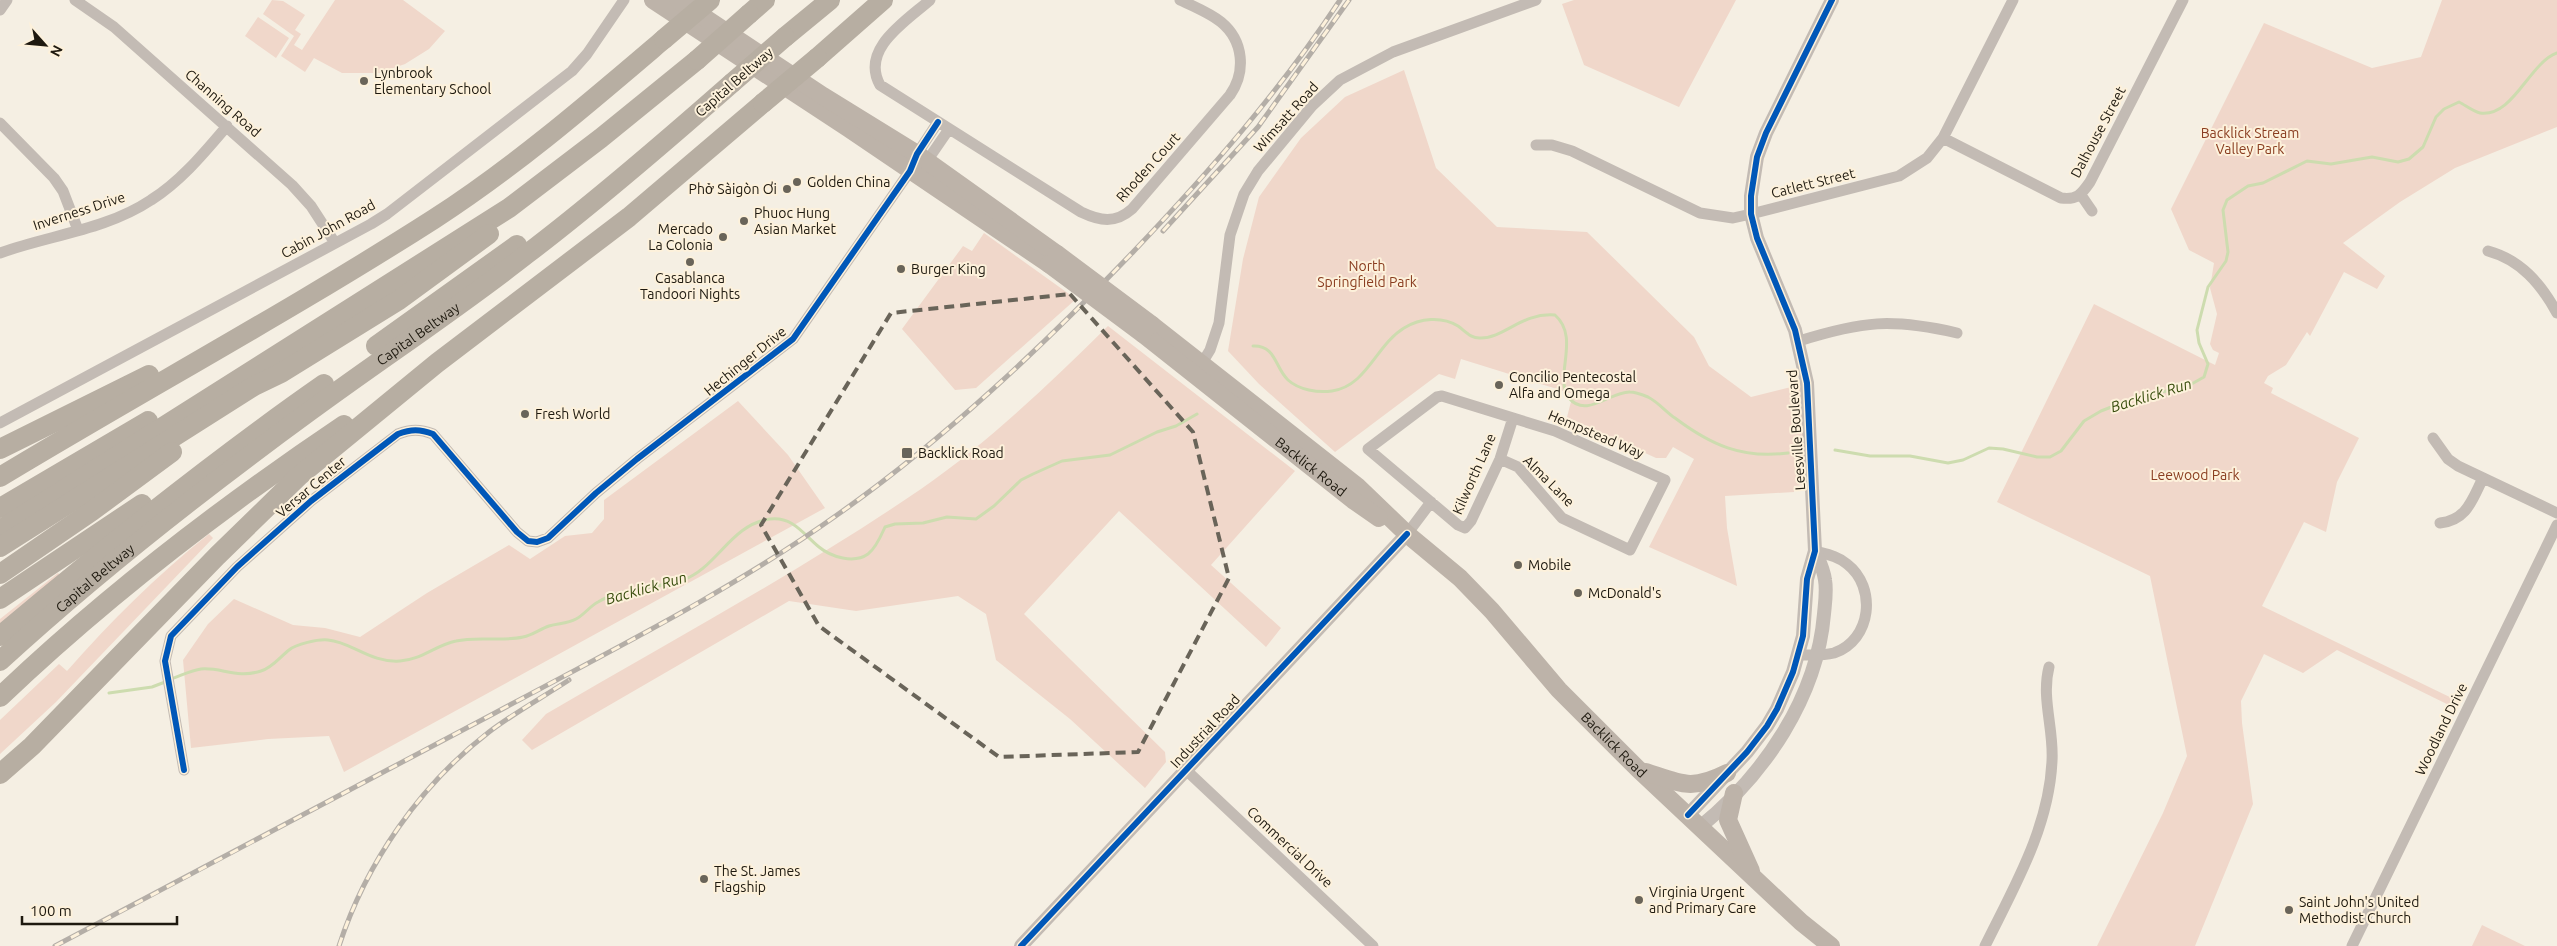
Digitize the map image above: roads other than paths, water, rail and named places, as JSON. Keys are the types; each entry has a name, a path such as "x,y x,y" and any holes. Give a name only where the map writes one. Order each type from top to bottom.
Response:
{"highway":[{"path":"0,477 435,219 508,167 594,100 710,0"},
{"path":"0,530 279,364 509,208 601,138 765,0"},
{"name":"Capital Beltway","path":"0,661 104,570 187,504 308,412 526,256 633,170 830,0"},
{"path":"0,774 86,693 161,613 299,476 437,363 629,217 884,0"},
{"path":"0,636 148,514 260,429 543,226 732,83"},
{"path":"0,449 314,292"},
{"path":"0,697 56,644 202,526 286,464 437,363"},
{"path":"0,508 139,426 279,364"},
{"path":"0,547 254,386 279,364"},
{"path":"0,574 92,511 279,364"},
{"path":"0,599 66,554 260,429"},
{"path":"0,608 66,554"}],"main road":[{"name":"Backlick Road","path":"653,0 910,171 1053,259"},
{"name":"Backlick Road","path":"678,0 823,96 922,158 1198,369 1353,500 1407,534 1470,587 1559,690 1638,769 1754,879 1801,922 1831,946"},
{"path":"1638,769 1676,782 1693,785 1709,782 1727,774"},
{"path":"1734,793 1728,820 1754,879"}],"street":[{"path":"0,10 7,0"},
{"name":"Channing Road","path":"75,0 114,27 228,126 292,185 311,206 335,244"},
{"name":"Cabin John Road","path":"0,423 335,244 387,214 572,71 587,54 624,0"},
{"name":"Rhoden Court","path":"930,0 887,38 877,54 873,69 880,85 888,92 1081,212 1106,221 1120,218 1132,209 1230,96 1239,80 1240,55 1237,44 1227,27 1220,21 1184,1"},
{"name":"Wimsatt Road","path":"1198,369 1210,350 1219,323 1230,235 1244,194 1258,171 1312,106 1340,80 1393,52 1536,0"},
{"name":"Leesville Boulevard","path":"1694,821 1734,793 1760,765 1786,728 1808,683 1818,656 1823,625 1826,581 1815,551 1810,401 1799,340 1767,263 1751,214 1752,185 1763,139 1832,0"},
{"name":"Catlett Street","path":"1536,145 1552,145 1572,151 1700,213 1734,218 1899,176 1927,158 1943,138 2013,0"},
{"name":"Dalhouse Street","path":"1943,138 2061,198 2070,199 2081,195 2090,182 2183,0"},
{"path":"922,158 938,122"},
{"path":"0,123 59,184 78,230"},
{"name":"Inverness Drive","path":"0,253 110,220 150,201 187,171 228,126"},
{"path":"910,171 949,129"},
{"name":"Hechinger Drive","path":"577,513 596,493 637,460 793,340 910,171"},
{"path":"2081,195 2092,211"},
{"path":"2488,251 2522,266 2557,313"},
{"path":"1799,340 1851,325 1878,322 1928,326 1957,333"},
{"name":"Hempstead Way","path":"1368,449 1437,397 1442,396 1556,431 1664,480 1630,550"},
{"name":"Kilworth Lane","path":"1368,449 1465,528 1471,521 1500,459 1513,418"},
{"name":"Versar Center","path":"184,770 167,672 166,649 171,636 185,619 237,567 311,501 398,434 410,429 423,430 434,434 482,495 528,541 537,542 548,538 577,513"},
{"path":"2433,438 2448,459 2557,513"},
{"name":"Alma Lane","path":"1500,459 1518,467 1562,518 1630,550"},
{"path":"2440,524 2454,522 2469,507 2484,478"},
{"name":"Kilworth Lane","path":"1407,534 1431,502"},
{"name":"Woodland Drive","path":"2352,946 2557,525"},
{"name":"Industrial Road","path":"1020,946 1407,534"},
{"path":"1799,655 1818,656 1840,650 1851,642 1863,623 1867,602 1861,581 1852,567 1836,557 1815,551"},
{"name":"Leesville Boulevard","path":"1694,821 1727,774 1747,752 1770,720 1785,691 1799,655 1805,618 1807,578 1815,551"},
{"path":"1985,946 2033,847 2043,820 2052,760 2052,728 2045,692 2049,667"},
{"name":"Commercial Drive","path":"1186,770 1373,946"}],"waterway":[{"name":"Backlick Run","path":"1835,450 1870,456 1910,456 1948,463 1963,460 1989,448 2003,449 2037,457 2050,457 2061,451 2084,421 2101,411 2132,399 2188,386 2204,377 2208,364 2199,343 2197,330 2208,287 2226,261 2228,252 2223,210 2227,200 2248,186 2263,183 2307,161 2331,164 2372,157 2398,162 2409,159 2423,147 2436,117 2444,109 2459,102 2480,113 2492,112 2502,107 2511,99 2538,67 2557,53"},
{"name":"Backlick Run","path":"1253,346 1261,347 1271,353 1284,375 1292,383 1309,390 1332,391 1344,388 1354,381 1363,373 1394,335 1417,322 1424,320 1445,321 1458,326 1471,336 1481,338 1498,334 1533,317 1555,315 1562,324 1566,335 1565,389 1569,398 1576,404 1583,406 1591,405 1615,395 1634,392 1652,399 1688,428 1714,443 1742,452 1756,454 1788,453"},
{"name":"Backlick Run","path":"171,679 201,669 244,674 265,670 292,648 319,640 345,644 379,659 400,661 415,658 456,641 506,639 527,636 549,626 576,619 595,604 608,597 683,580 705,566 734,537 745,529 770,519 785,520 792,523 819,547 830,554 856,559 868,554 873,549 885,527 895,524 923,523 947,517 976,519 994,506 1021,480 1033,474 1062,461 1110,455 1157,432 1176,426 1197,414"},
{"name":"Backlick Run","path":"109,693 152,687 165,682"}],"railway":[{"path":"55,946 668,620 754,570 877,486 992,390 1064,322 1134,251 1243,130 1317,34 1340,0"},
{"path":"1163,231 1258,127 1349,0"},
{"path":"339,946 350,915 364,885 380,856 418,801 440,776 489,732 569,680"}],"place":[{"name":"Lynbrook Elementary School","path":"364,81"},
{"name":"Golden China","path":"797,182"},
{"name":"Phở Sàigòn Ơi","path":"787,189"},
{"name":"Phuoc Hung Asian Market","path":"744,221"},
{"name":"Mercado La Colonia","path":"723,237"},
{"name":"Casablanca Tandoori Nights","path":"690,262"},
{"name":"Burger King","path":"901,269"},
{"name":"Concilio Pentecostal Alfa and Omega","path":"1499,385"},
{"name":"Fresh World","path":"525,414"},
{"name":"Backlick Road","path":"907,453"},
{"name":"Mobile","path":"1518,565"},
{"name":"McDonald's","path":"1578,593"},
{"name":"The St. James Flagship","path":"704,879"},
{"name":"Virginia Urgent and Primary Care","path":"1639,900"},
{"name":"Saint John's United Methodist Church","path":"2289,910"}],"park label":[{"name":"Backlick Stream Valley Park","path":"2250,142"},
{"name":"North Springfield Park","path":"1367,274"},
{"name":"Leewood Park","path":"2195,475"}]}
